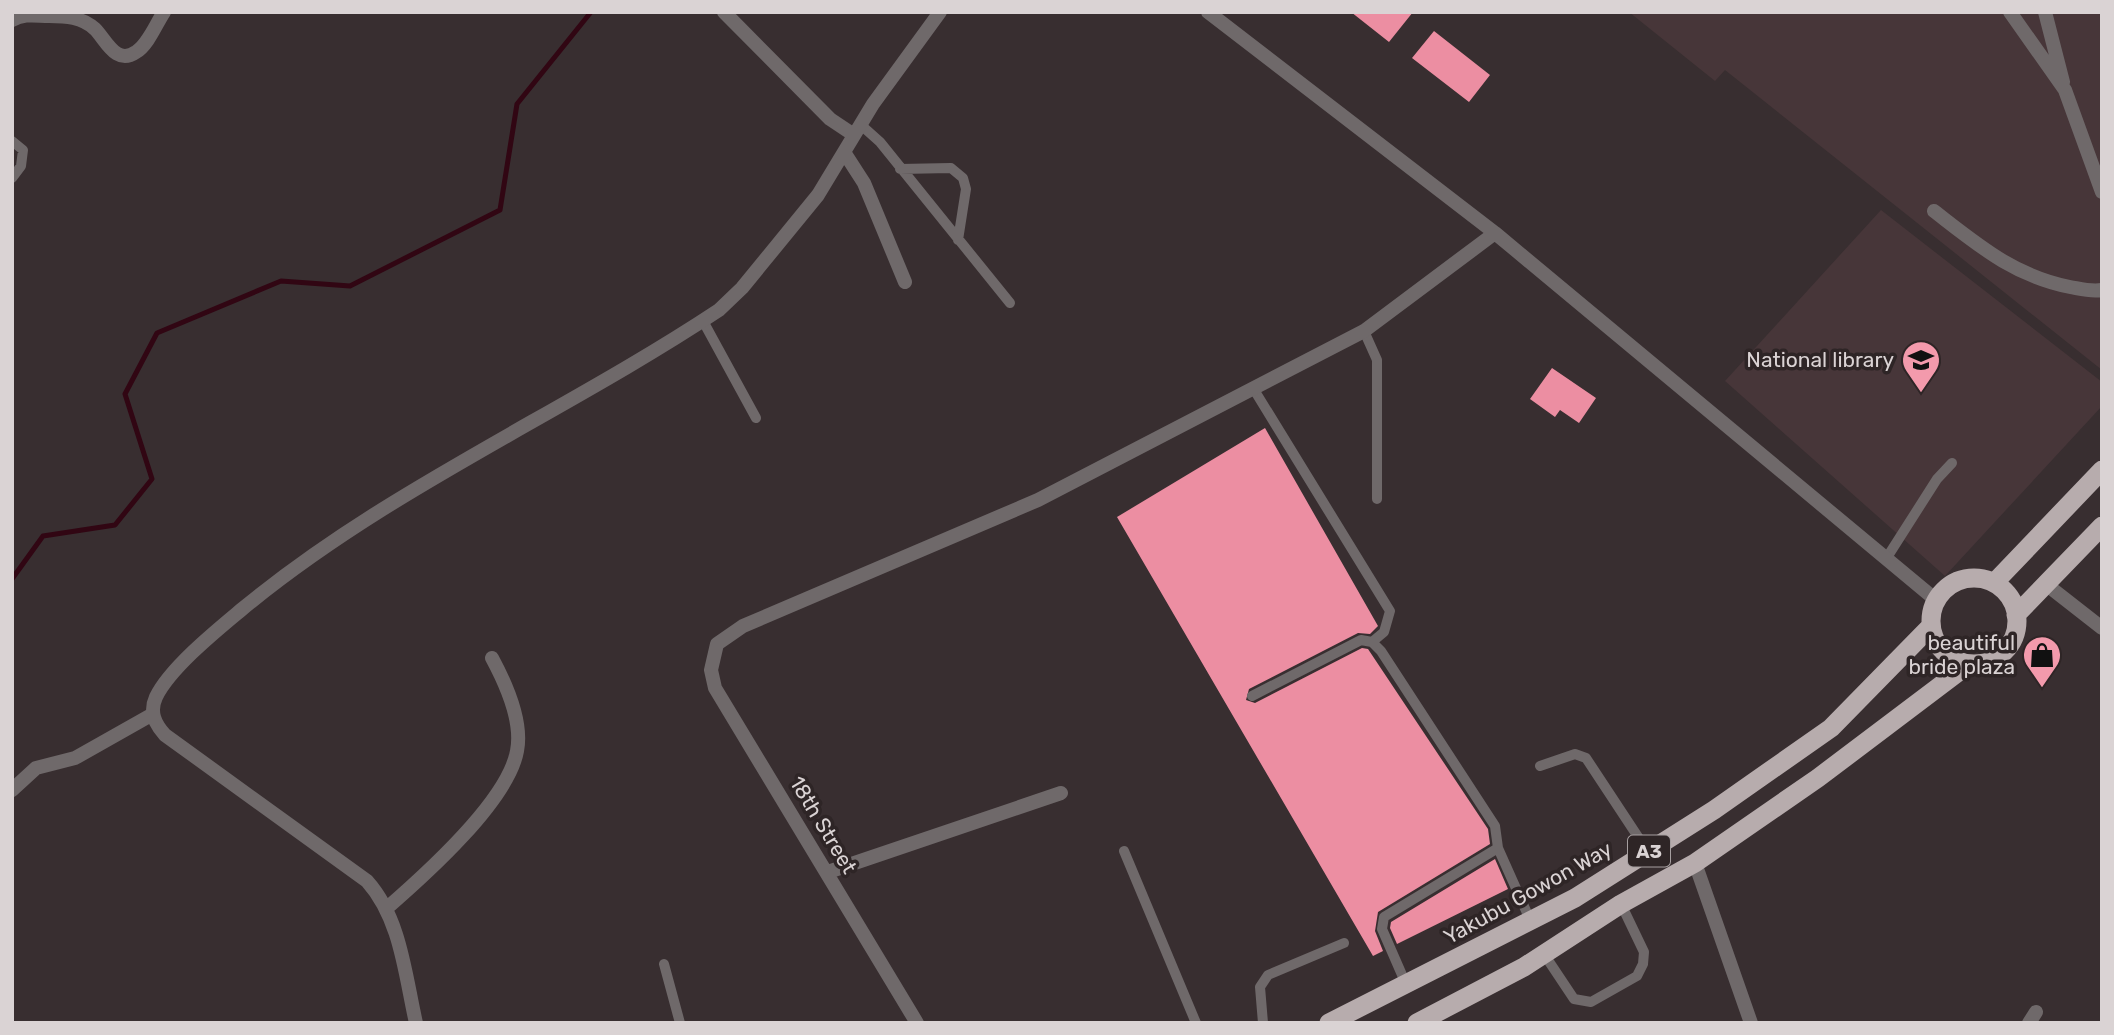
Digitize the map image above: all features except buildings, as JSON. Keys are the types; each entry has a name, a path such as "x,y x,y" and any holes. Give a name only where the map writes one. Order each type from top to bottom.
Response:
{"highway":[{"path":"1994,583 2102,470"},
{"path":"2016,615 2102,526"},
{"path":"1981,579 1994,583 2012,602 2016,615 2016,626 2008,647 1991,660 1969,663 1948,655 1934,637 1931,626 1936,600 1955,582 1981,579"},
{"name":"Yakubu Gowon Way","path":"1329,1023 1531,922 1724,803 1831,728 1931,626"},
{"name":"A3","path":"1417,1023 1544,954 1621,904 1695,863 1818,778 1969,663"}],"street":[{"path":"12,20 31,15 64,15 79,19 94,29 108,48 118,55 134,54 141,48 164,12"},
{"path":"724,12 830,119 858,130"},
{"path":"416,1023 387,908 367,881 165,735 156,725 153,715 156,697 200,644 287,572 437,475 702,321 742,289 818,195 858,130 940,12"},
{"path":"1208,12 1495,233 1936,600"},
{"path":"2010,12 2065,90"},
{"path":"2045,12 2065,90 2102,192"},
{"path":"844,152 864,183 905,282"},
{"path":"1934,211 2007,267 2052,284 2094,292 2102,290"},
{"path":"1253,388 1364,331 1495,233"},
{"name":"18th Street","path":"917,1023 715,688 711,670 717,644 743,626 1038,500 1253,388"},
{"path":"2046,584 2102,628"},
{"path":"387,908 421,879 452,846 487,807 510,773 518,750 516,724 505,682 492,658"},
{"path":"12,790 36,768 75,758 153,715"},
{"path":"828,872 1061,793"},
{"path":"1695,863 1751,1023"}],"lane":[{"path":"858,130 880,142 1010,303"},
{"path":"12,141 23,150 23,160 12,178"},
{"path":"900,169 951,169 963,178 966,190 958,240"},
{"path":"702,321 756,418"},
{"path":"1364,331 1377,360 1377,499"},
{"path":"1253,388 1390,611 1384,632 1372,642"},
{"path":"1886,559 1937,479 1952,463"},
{"path":"1252,696 1361,640 1372,642 1381,651 1495,825 1498,848 1531,922"},
{"path":"1541,766 1575,754 1586,758 1648,852"},
{"path":"1406,984 1382,929 1384,917 1498,848"},
{"path":"1124,851 1196,1023"},
{"path":"1544,954 1574,999 1591,1002 1637,976 1643,964 1644,952 1621,904"},
{"path":"1263,1023 1260,987 1268,975 1344,943"},
{"path":"664,964 680,1023"}],"shaded area":[{"path":"1629,12 2102,12 2102,370 1725,70 1715,81"},
{"name":"National library","path":"1881,210 2102,382 2102,406 1945,576 1725,381"}],"waterway":[{"path":"12,579 43,536 115,525 152,479 125,394 157,333 281,281 350,286 500,210 517,104 591,12"}],"place":[{"name":"National library","path":"1921,394"},
{"name":"beautiful bride plaza","path":"2042,689"}]}
